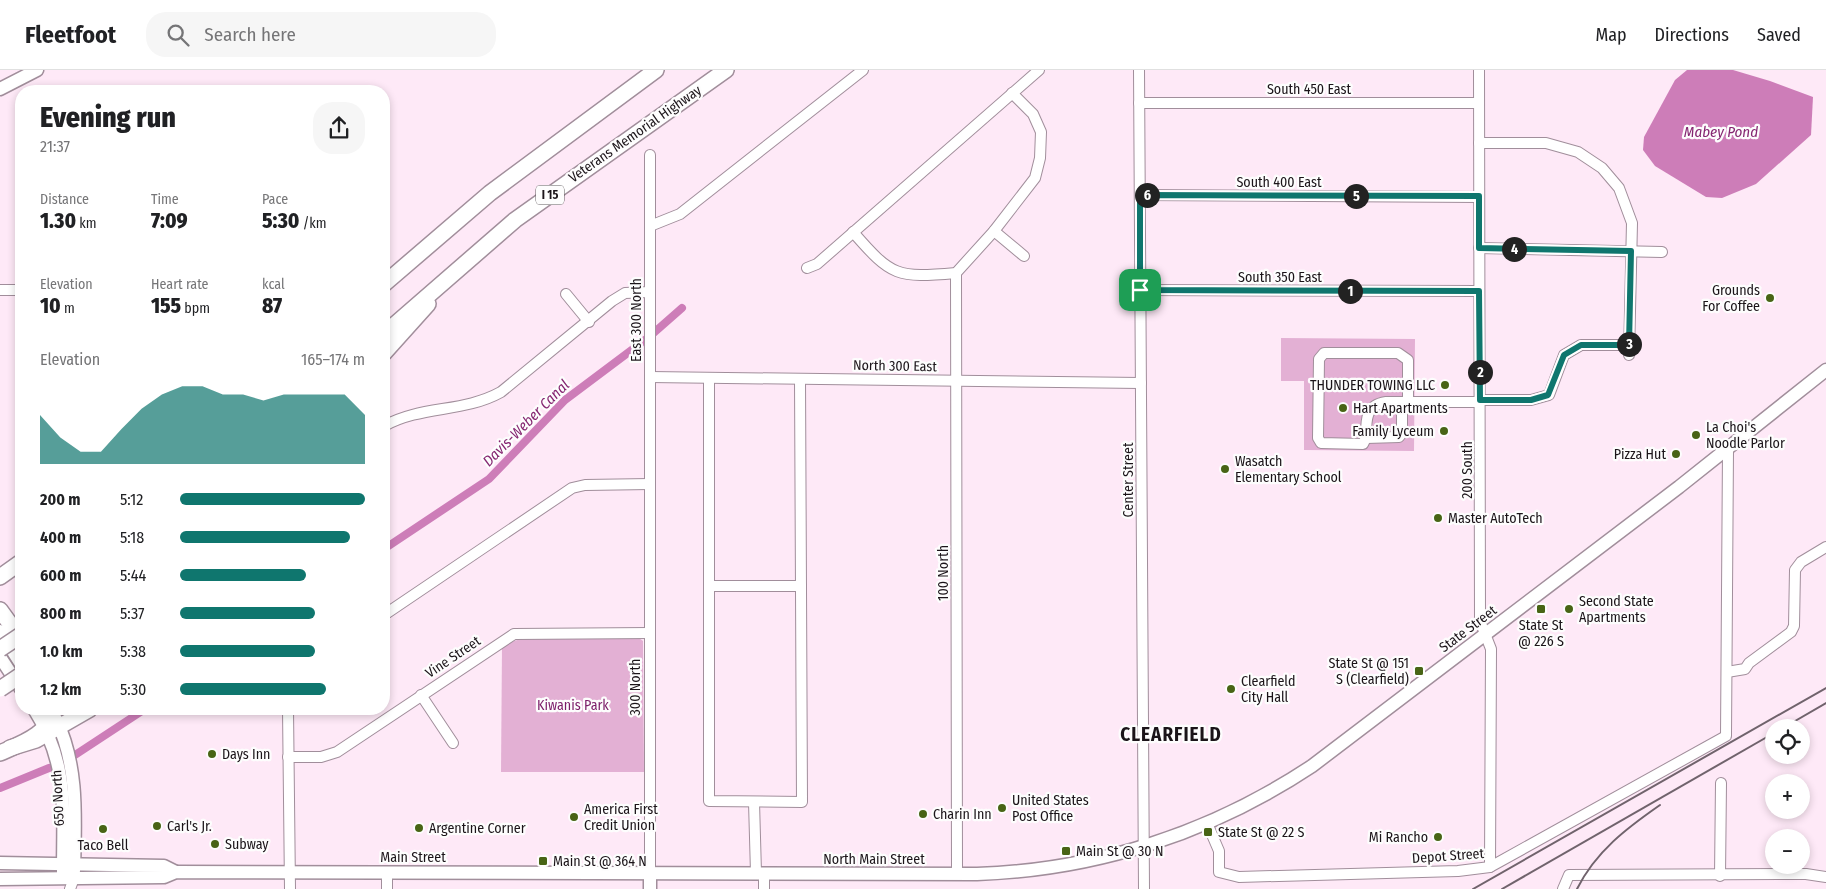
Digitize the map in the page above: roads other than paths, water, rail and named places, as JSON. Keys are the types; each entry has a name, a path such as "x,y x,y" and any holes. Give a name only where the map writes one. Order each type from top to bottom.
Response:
{"highway":[{"path":"390,279 490,193 656,70"},
{"name":"Veterans Memorial Highway","path":"390,329 515,220 726,70"},
{"path":"390,346 473,255"},
{"path":"0,610 15,631"},
{"path":"0,649 15,639"},
{"path":"0,689 15,679"},
{"path":"50,715 51,733"},
{"path":"5,751 51,733 80,715"}],"main road":[{"path":"0,89 37,70"},
{"name":"State Street","path":"1097,859 1144,847 1207,823 1263,796 1312,766 1728,450 1826,370"},
{"path":"0,631 15,655"},
{"path":"0,657 15,680"},
{"name":"650 North","path":"38,715 51,733 68,751 73,776 69,883"},
{"name":"North Main Street","path":"650,873 957,874 1030,871 1097,859"},
{"name":"Main Street","path":"0,863 164,866 176,872"},
{"name":"Main Street","path":"0,879 69,883 164,877 176,872 650,873"},
{"name":"300 North","path":"650,873 650,889"}],"street":[{"path":"650,226 680,214 863,70"},
{"path":"807,268 818,264 1039,70"},
{"name":"Center Street","path":"1139,70 1144,889"},
{"name":"200 South","path":"1479,70 1480,620 1491,649 1490,867"},
{"path":"853,232 878,262 896,273 924,276 956,273 994,231 1035,178 1040,158 1041,132 1033,114 1012,93"},
{"name":"South 450 East","path":"1139,103 1479,103"},
{"path":"1366,438 1399,437 1402,433 1405,402 1408,360 1398,353 1324,353 1319,359 1318,438 1321,443 1363,444 1366,438 1366,416 1369,410 1380,403 1405,402 1531,400 1548,395 1564,355 1581,345 1629,350 1632,224 1619,188 1602,168 1578,152 1546,143 1479,143"},
{"name":"East 300 North","path":"650,155 650,484"},
{"name":"South 400 East","path":"1140,195 1479,196"},
{"path":"994,231 1024,256"},
{"path":"1479,248 1662,252"},
{"name":"100 North","path":"956,273 957,874"},
{"path":"0,290 15,290"},
{"name":"South 350 East","path":"1140,290 1479,291"},
{"path":"390,424 420,412 485,401 501,392 589,322 612,301 625,293 650,292"},
{"path":"566,294 589,322"},
{"name":"North 300 East","path":"650,377 1141,383"},
{"path":"709,378 709,801 754,802 802,802 800,379"},
{"path":"1728,450 1726,668 1742,671 1748,663 1792,632 1794,626 1796,567 1826,547"},
{"path":"390,611 572,488 586,485 650,484"},
{"name":"300 North","path":"650,484 650,873"},
{"path":"709,586 801,586"},
{"name":"Vine Street","path":"288,757 315,757 333,754 514,634 650,633"},
{"name":"Depot Street","path":"1207,823 1219,851 1219,872 1239,877 1458,871 1490,867 1726,736 1726,668"},
{"path":"421,695 453,743"},
{"path":"288,715 290,889"},
{"path":"1720,876 1721,783"},
{"path":"754,802 760,873 764,889"},
{"path":"387,872 387,889"},
{"path":"1563,889 1569,875 1720,876 1806,874 1826,877"}],"water":[{"name":"Mabey Pond","path":"1687,70 1733,70 1813,97 1811,135 1756,184 1722,198 1706,197 1655,166 1643,150 1644,137 1675,80"}],"waterway":[{"name":"Davis-Weber Canal","path":"390,545 489,479 565,400 649,337 682,308"},
{"name":"Davis-Weber Canal","path":"75,755 136,715"},
{"name":"Davis-Weber Canal","path":"0,788 49,768"}],"railway":[{"path":"1473,889 1826,688"},
{"path":"1798,719 1826,703"},
{"path":"1502,889 1765,738"},
{"path":"1577,889 1593,863 1613,841 1660,805"}],"place":[{"name":"Grounds For Coffee","path":"1770,298"},
{"name":"THUNDER TOWING LLC","path":"1445,385"},
{"name":"Hart Apartments","path":"1343,408"},
{"name":"Family Lyceum","path":"1444,431"},
{"name":"La Choi's Noodle Parlor","path":"1696,435"},
{"name":"Pizza Hut","path":"1676,454"},
{"name":"Wasatch Elementary School","path":"1225,469"},
{"name":"Master AutoTech","path":"1438,518"},
{"name":"State St @ 226 S","path":"1541,609"},
{"name":"Second State Apartments","path":"1569,609"},
{"name":"State St @ 151 S (Clearfield)","path":"1419,671"},
{"name":"Clearfield City Hall","path":"1231,689"},
{"name":"Days Inn","path":"212,754"},
{"name":"United States Post Office","path":"1002,808"},
{"name":"Charin Inn","path":"923,814"},
{"name":"America First Credit Union","path":"574,817"},
{"name":"Carl's Jr.","path":"157,826"},
{"name":"Argentine Corner","path":"419,828"},
{"name":"Taco Bell","path":"103,829"},
{"name":"State St @ 22 S","path":"1208,832"},
{"name":"Mi Rancho","path":"1438,837"},
{"name":"Subway","path":"215,844"},
{"name":"Main St @ 30 N","path":"1066,851"},
{"name":"Main St @ 364 N","path":"543,861"}],"district":[{"name":"CLEARFIELD","path":"1171,734"}],"park label":[{"name":"Kiwanis Park","path":"573,705"}]}
